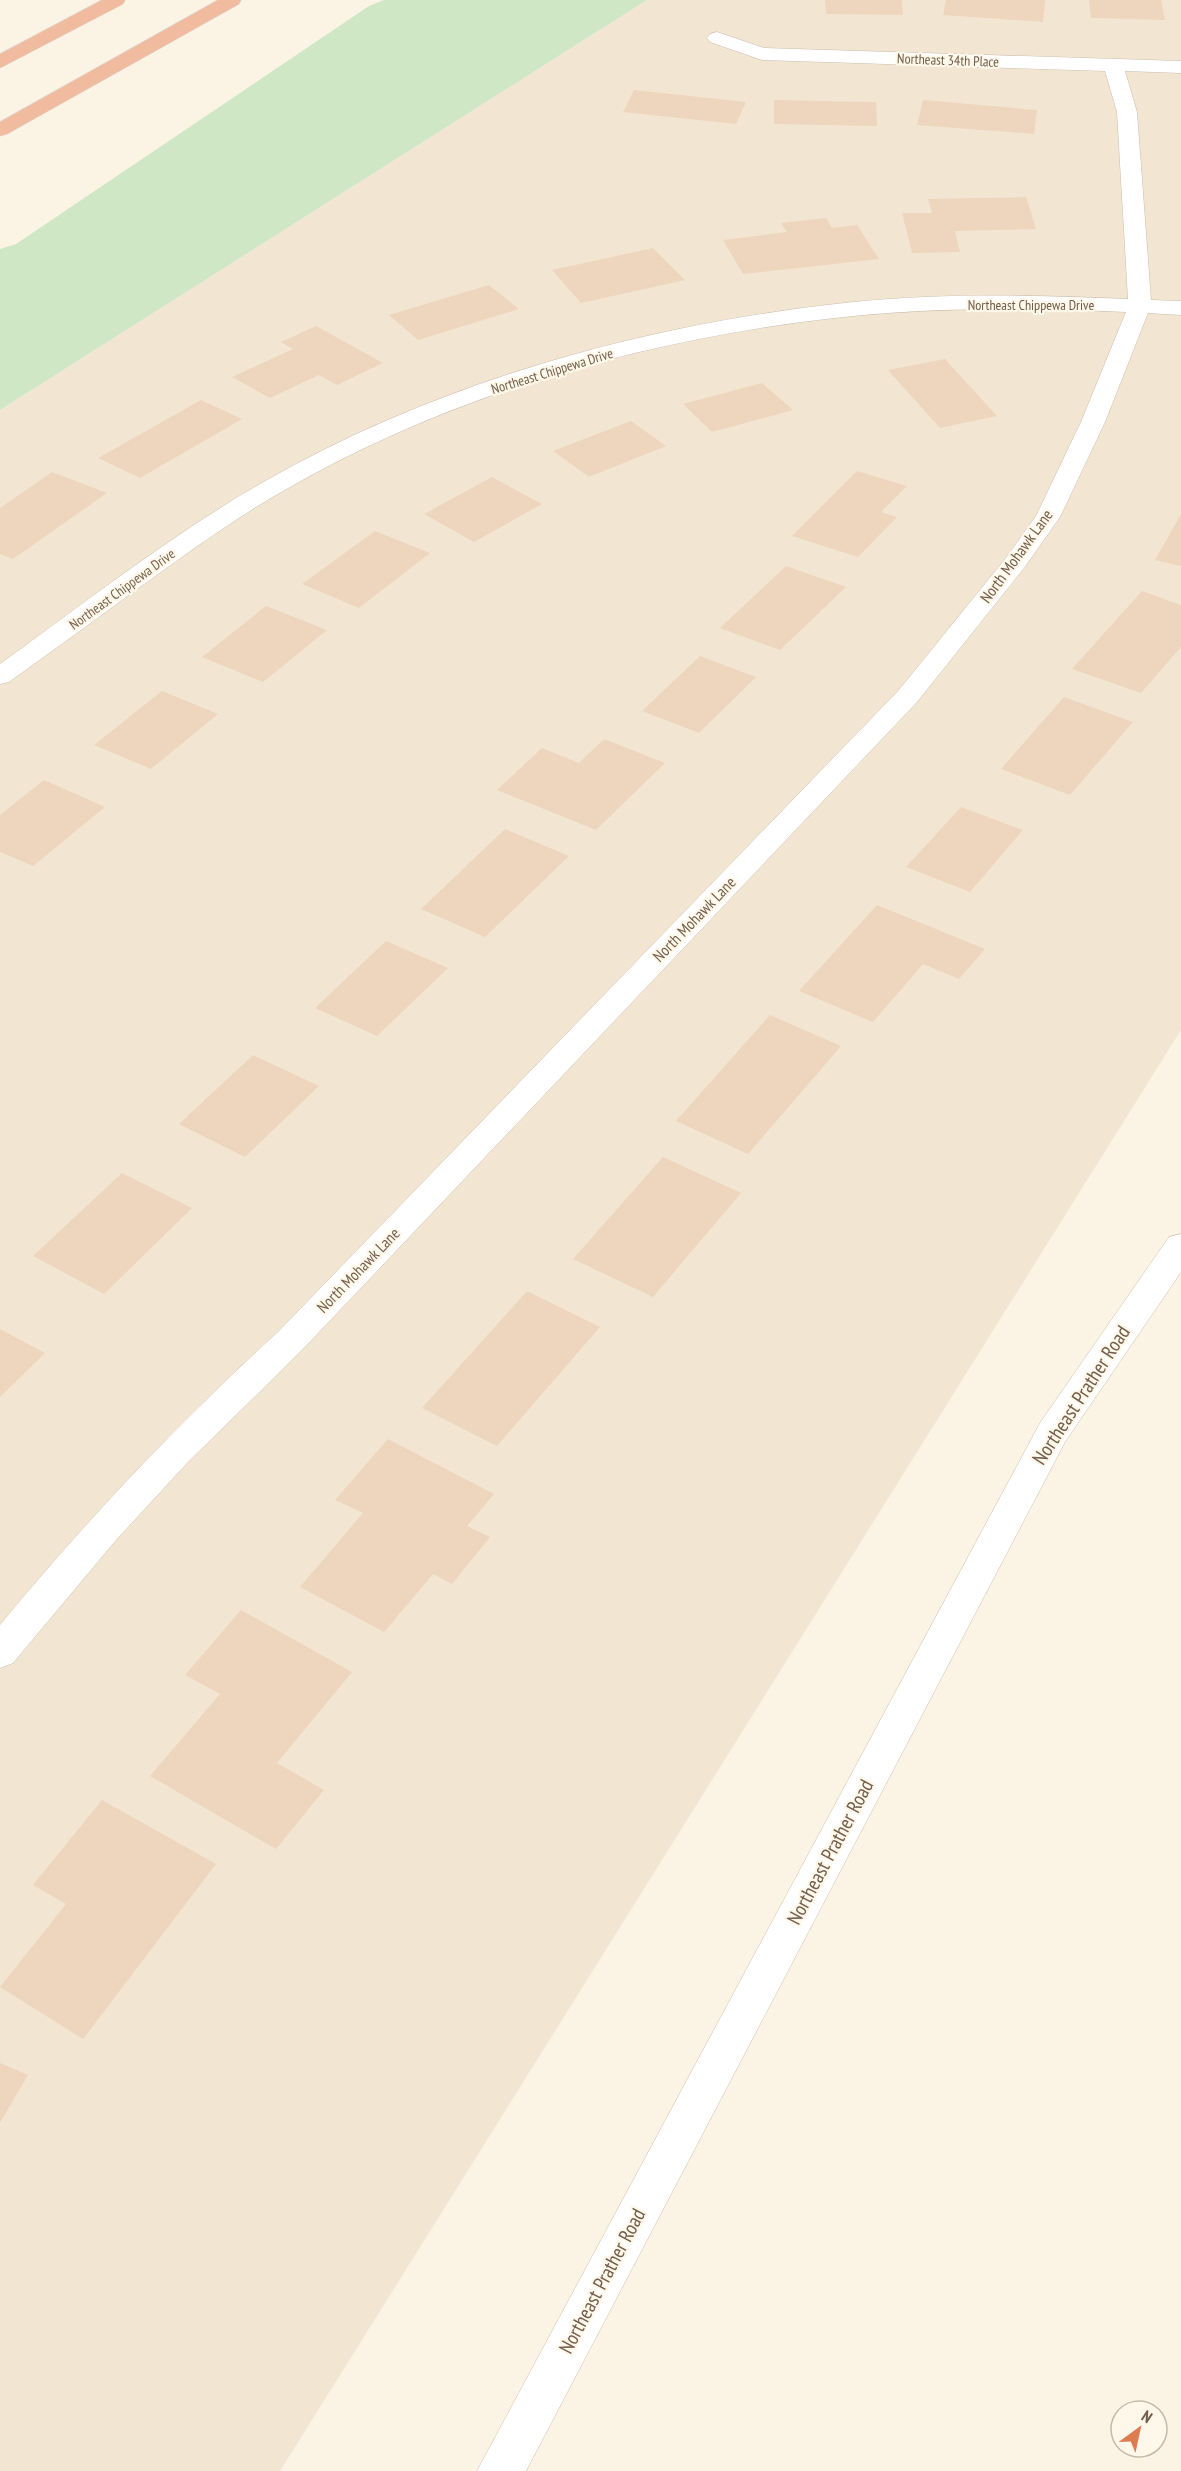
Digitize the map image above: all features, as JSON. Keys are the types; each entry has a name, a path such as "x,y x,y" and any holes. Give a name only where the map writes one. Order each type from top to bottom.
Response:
{"highway":[{"path":"0,62 116,0"},
{"path":"0,130 232,0"}],"street":[{"name":"Northeast 34th Place","path":"717,38 762,54 1181,66"},
{"name":"North Mohawk Lane","path":"0,1652 39,1603 187,1440 290,1341 908,696 1015,563 1048,517 1093,422 1140,306 1127,112 1113,65"},
{"name":"Northeast Chippewa Drive","path":"0,676 213,524 293,475 409,420 530,375 625,349 713,330 835,311 953,304 1181,308"},
{"name":"Northeast Prather Road","path":"501,2471 1052,1433 1181,1246"}],"shaded area":[{"path":"647,0 1181,0 1181,1030 280,2471 0,2471 0,410"}],"green space":[{"path":"384,0 647,0 0,410 0,249 16,244 369,6"}],"building":[{"path":"825,0 902,0 903,15 826,14"},
{"path":"946,0 1045,0 1043,22 943,15"},
{"path":"1089,0 1161,0 1165,20 1091,18"},
{"path":"634,90 746,102 736,124 623,112"},
{"path":"774,100 876,102 877,126 774,124"},
{"path":"923,100 1037,110 1034,134 917,125"},
{"path":"1026,197 1036,229 955,231 960,252 912,253 902,213 932,213 928,199"},
{"path":"826,218 832,228 857,225 879,259 743,274 723,240 787,232 781,223"},
{"path":"653,248 685,280 581,303 552,270"},
{"path":"489,285 519,309 418,340 389,315"},
{"path":"316,326 383,363 337,385 319,375 270,398 232,377 293,349 281,342"},
{"path":"945,359 997,416 940,428 888,370"},
{"path":"762,383 793,410 712,432 683,404"},
{"path":"201,400 242,419 140,478 98,458"},
{"path":"631,421 666,446 589,477 553,451"},
{"path":"857,471 907,486 881,512 897,517 858,557 792,536"},
{"path":"52,472 107,493 13,559 0,554 0,508"},
{"path":"492,477 542,504 474,542 424,514"},
{"path":"1181,514 1181,566 1155,560"},
{"path":"375,531 430,553 359,608 302,584"},
{"path":"786,566 846,587 780,650 720,628"},
{"path":"1142,591 1181,605 1181,647 1141,693 1072,669"},
{"path":"266,606 327,630 263,682 202,657"},
{"path":"700,656 756,677 699,733 642,711"},
{"path":"162,691 218,714 151,769 94,745"},
{"path":"1064,697 1133,722 1070,795 1001,769"},
{"path":"604,739 665,763 596,830 497,790 542,748 579,763"},
{"path":"44,780 105,807 33,866 0,852 0,815"},
{"path":"961,807 1023,830 970,892 906,867"},
{"path":"505,829 569,856 485,937 421,909"},
{"path":"877,905 985,949 959,979 923,964 873,1022 799,991"},
{"path":"386,941 448,968 377,1036 315,1008"},
{"path":"770,1015 841,1046 748,1154 676,1121"},
{"path":"253,1055 319,1086 245,1157 179,1124"},
{"path":"663,1157 741,1193 653,1297 573,1259"},
{"path":"122,1173 192,1208 104,1294 33,1256"},
{"path":"527,1291 600,1327 497,1446 422,1408"},
{"path":"0,1329 45,1353 0,1397"},
{"path":"388,1439 494,1494 467,1526 490,1537 452,1584 433,1574 384,1632 300,1587 363,1513 335,1500"},
{"path":"241,1610 352,1672 277,1763 324,1790 276,1849 150,1776 220,1694 185,1675"},
{"path":"102,1800 216,1864 83,2039 0,1987 66,1904 33,1885"},
{"path":"0,2063 28,2075 0,2123"}]}
